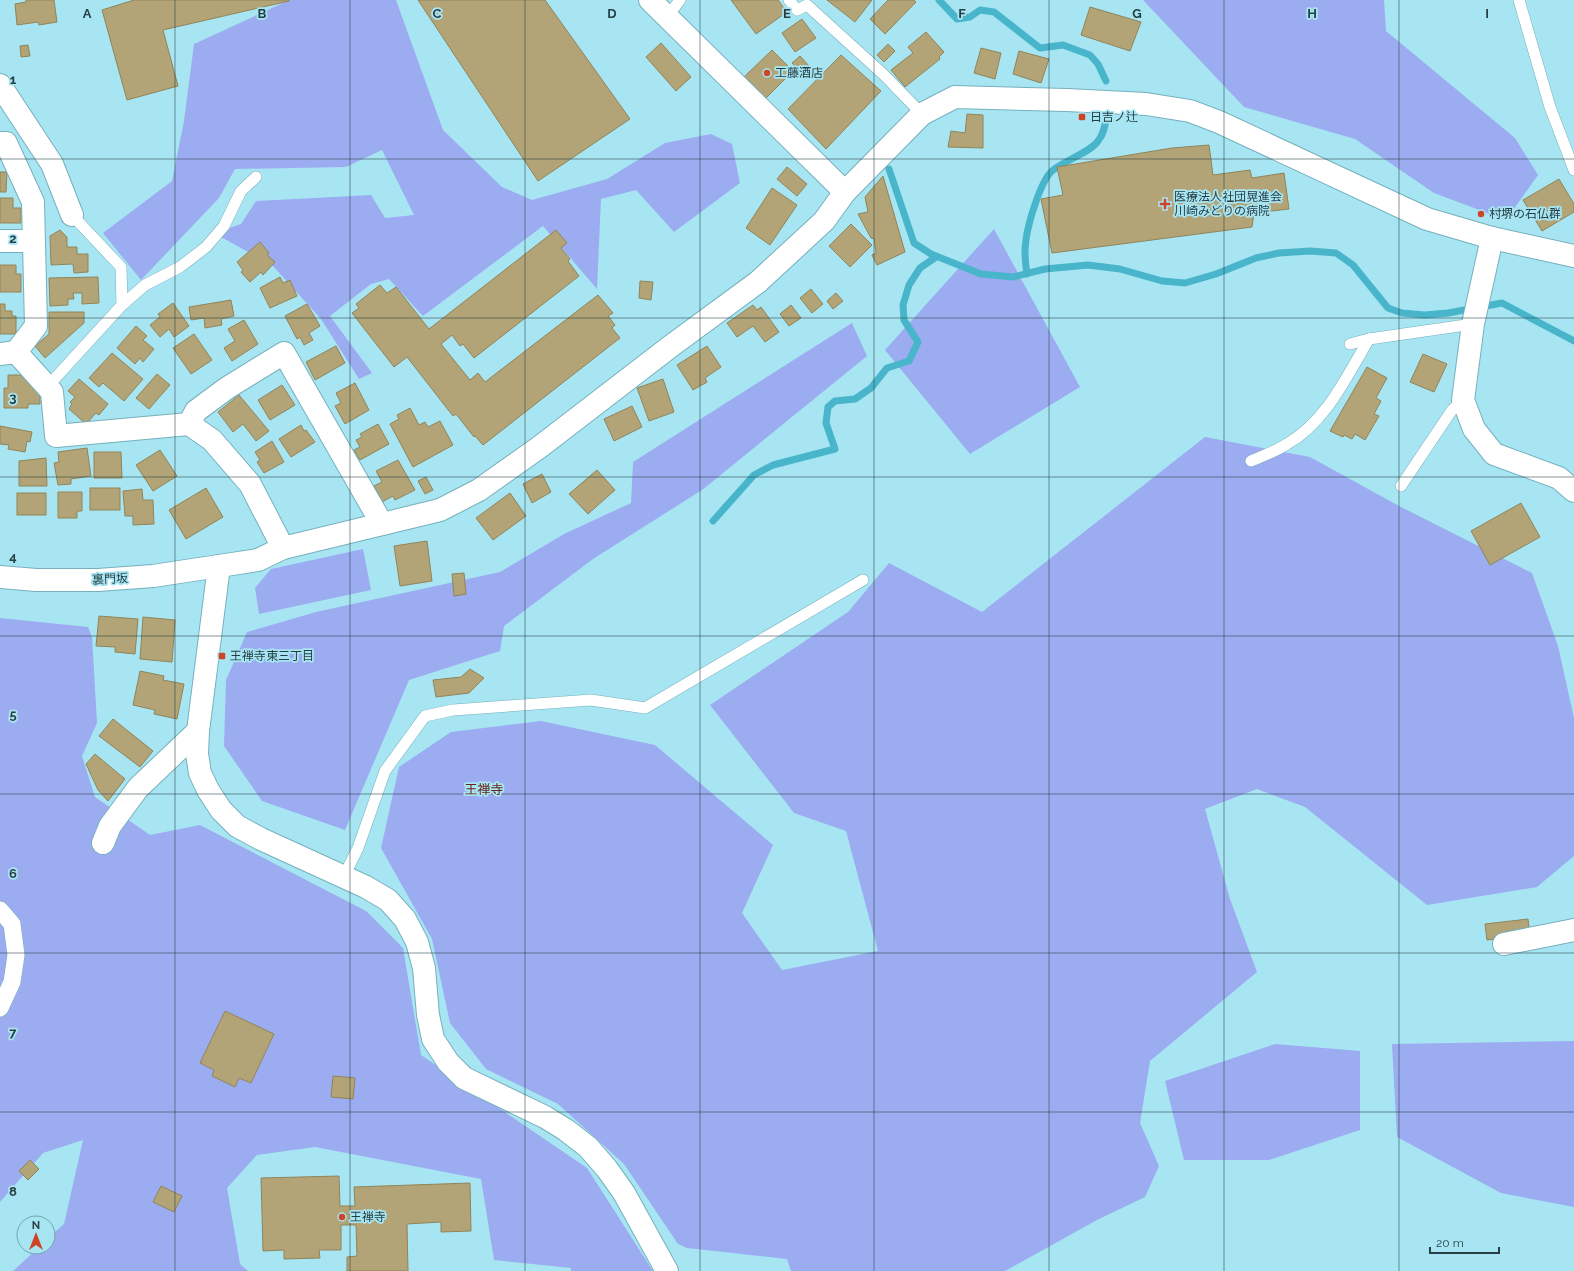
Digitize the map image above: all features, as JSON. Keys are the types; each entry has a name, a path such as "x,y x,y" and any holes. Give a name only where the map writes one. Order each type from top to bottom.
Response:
{"street":[{"path":"650,0 845,192"},
{"path":"0,85 52,164 72,215"},
{"name":"裏門坂","path":"0,577 36,580 98,580 153,576 219,566 258,560 283,548 440,510 479,490 541,446 671,346 758,282 824,221 845,192 922,114 955,97 1146,104 1190,111 1265,142 1427,219 1492,238 1574,256"},
{"path":"0,143 6,143 33,202 36,326 8,353 48,386 52,392 56,436 189,424 212,440 250,484 283,548"},
{"path":"1492,238 1473,324 1463,400 1474,429 1494,454 1559,478 1574,491"},
{"path":"0,241 34,241"},
{"path":"189,424 196,411 227,388 284,353 382,524"},
{"path":"219,566 198,732 197,754 200,773 208,790 221,810 237,826 261,839 344,876 388,900 405,919 417,942 424,968 428,1015 433,1039 448,1062 464,1078 545,1117 566,1130 588,1147 607,1169 624,1193 667,1271"},
{"path":"103,842 110,826 138,788 198,732"},
{"path":"0,910 12,924 16,955 12,982 0,1008"},
{"path":"1504,944 1574,930"}],"lane":[{"path":"667,17 680,0"},
{"path":"789,0 798,10 807,5 883,74 922,114"},
{"path":"1519,0 1550,107 1574,170"},
{"path":"48,386 122,305 145,285 180,267 206,247 224,226 241,191 256,177"},
{"path":"72,215 121,267 122,305"},
{"path":"1350,344 1369,339 1473,324"},
{"path":"1251,461 1288,444 1307,430 1327,408 1369,339"},
{"path":"1401,486 1452,410 1463,400"},
{"path":"344,876 358,848 385,770 425,716 453,710 591,700 646,708 864,580"}],"shaded area":[{"path":"286,0 396,0 443,130 502,187 532,200 607,179 665,143 711,134 732,144 740,183 674,232 636,190 601,199 597,289 543,226 423,316 389,279 371,284 330,316 372,373 359,379 321,319 273,266 214,233 241,224 256,201 371,195 385,218 414,215 382,150 346,167 235,169 219,198 141,280 103,233 172,181 184,121 194,44 285,2"},
{"path":"1143,0 1384,0 1386,31 1515,138 1538,175 1506,220 1434,193 1355,139 1244,107"},
{"path":"994,229 1080,387 970,454 885,350"},
{"path":"852,323 867,356 702,490 593,559 504,626 500,651 409,680 345,830 262,801 224,746 226,680 247,632 316,612 500,572 564,534 631,503 633,462"},
{"path":"1205,437 1310,457 1399,506 1532,573 1558,646 1574,718 1574,856 1537,887 1427,905 1305,807 1257,789 1205,809 1230,899 1257,972 1150,1061 1140,1123 1159,1166 1145,1197 1097,1220 1005,1271 791,1271 787,1259 687,1248 678,1244 624,1164 558,1104 486,1069 450,1023 432,939 381,848 399,767 451,732 541,721 655,745 773,845 742,913 782,970 878,951 846,831 794,813 710,705 848,612 889,563 982,612"},
{"path":"363,549 371,590 259,614 255,588 271,569"},
{"path":"0,618 88,627 92,637 97,723 82,756 95,797 150,835 200,825 366,911 403,948 421,1055 587,1168 653,1271 571,1271 571,1268 494,1260 481,1179 315,1147 257,1155 227,1188 240,1264 248,1271 13,1271 30,1255 56,1255 56,1231 64,1224 83,1140 43,1153 0,1202"},
{"path":"1574,1041 1574,1207 1501,1193 1397,1137 1392,1044"},
{"path":"1275,1044 1360,1051 1360,1130 1269,1160 1184,1160 1165,1081"}],"building":[{"path":"26,0 54,0 57,22 39,25 38,22 17,25 15,4 26,2"},
{"path":"134,0 289,1 163,30 178,86 127,100 102,10"},
{"path":"418,0 545,0 630,119 538,181"},
{"path":"731,0 778,0 787,12 756,34"},
{"path":"827,0 872,0 855,22"},
{"path":"888,0 914,0 916,2 885,34 870,19"},
{"path":"1090,7 1141,22 1130,51 1081,35"},
{"path":"802,19 816,38 795,52 782,33"},
{"path":"926,32 944,52 939,57 940,59 905,87 891,70 913,53 908,47"},
{"path":"661,43 691,77 676,91 646,57"},
{"path":"888,44 895,51 884,62 877,55"},
{"path":"28,45 30,56 21,57 20,46"},
{"path":"981,48 1001,53 995,79 974,73"},
{"path":"772,50 793,71 765,99 744,77"},
{"path":"1019,51 1049,59 1041,83 1013,74"},
{"path":"841,55 881,91 826,149 788,109"},
{"path":"800,56 809,66 802,73 792,63"},
{"path":"967,114 983,115 983,148 948,147 951,131 965,133"},
{"name":"医療法人社団晃進会 川崎みどりの病院","path":"1209,145 1213,175 1250,170 1252,178 1284,173 1289,209 1254,213 1252,227 1052,253 1041,199 1063,195 1057,167 1172,148"},
{"path":"787,167 807,184 797,196 777,179"},
{"path":"0,172 7,172 6,192 0,192"},
{"path":"883,176 905,252 877,265 872,255 876,253 874,239 871,238 858,214 868,212 865,197"},
{"path":"1559,179 1574,204 1574,212 1542,231 1523,200"},
{"path":"772,188 797,205 770,245 746,228"},
{"path":"0,198 13,198 13,208 21,208 21,223 0,223"},
{"path":"851,224 872,245 850,267 829,246"},
{"path":"60,230 67,237 67,247 77,247 77,254 88,254 88,272 74,273 73,264 51,265 50,236"},
{"path":"556,230 567,243 561,248 570,259 568,261 579,276 474,358 463,344 460,346 452,335 441,344 470,380 478,373 485,382 598,295 613,313 608,316 615,325 612,328 620,338 483,445 475,436 474,437 456,414 453,416 407,357 394,367 352,313 359,308 356,304 380,285 387,293 396,287 429,329"},
{"path":"260,242 269,253 267,255 275,262 263,275 261,272 250,282 241,272 243,270 237,262"},
{"path":"0,265 16,265 16,274 21,274 21,292 0,292"},
{"path":"98,277 99,303 82,304 82,293 73,293 74,299 68,299 68,305 50,306 49,278"},
{"path":"280,277 283,283 290,280 297,296 270,308 260,288"},
{"path":"640,281 653,282 651,300 639,298"},
{"path":"811,289 823,304 812,313 800,298"},
{"path":"836,293 843,301 833,309 827,301"},
{"path":"231,300 234,316 221,319 222,325 205,328 204,318 191,320 189,307"},
{"path":"173,303 189,326 174,337 169,329 160,337 150,325 160,317 158,314"},
{"path":"0,304 5,304 5,311 12,311 12,316 16,316 16,334 0,334"},
{"path":"307,304 320,326 309,333 313,340 304,345 300,337 297,339 285,316"},
{"path":"753,305 757,310 761,307 779,332 765,342 753,326 737,337 727,323"},
{"path":"791,305 801,318 789,326 780,314"},
{"path":"49,312 84,312 84,323 45,358 35,346 49,334"},
{"path":"244,320 258,344 232,361 224,348 235,341 228,329"},
{"path":"136,326 147,336 143,340 154,349 143,362 140,358 135,364 117,348"},
{"path":"194,334 212,360 191,374 173,348"},
{"path":"336,346 345,363 315,380 306,362"},
{"path":"707,346 721,367 705,378 707,382 693,390 677,365"},
{"path":"112,353 143,379 124,401 103,383 99,387 89,378"},
{"path":"1423,354 1447,364 1434,392 1410,382"},
{"path":"1367,367 1387,378 1376,398 1381,401 1374,414 1379,416 1365,440 1355,434 1352,439 1344,435 1343,437 1330,431"},
{"path":"157,374 170,385 149,409 136,398"},
{"path":"8,375 30,375 30,385 40,385 40,404 28,404 28,408 4,408 4,388 8,388"},
{"path":"79,379 108,404 99,415 96,413 86,424 69,409 72,404 70,402 75,397 68,391"},
{"path":"663,379 674,412 649,421 637,388"},
{"path":"355,383 369,410 345,424 335,406 341,403 336,393"},
{"path":"282,385 295,405 270,420 258,400"},
{"path":"239,395 269,431 256,441 243,424 233,432 218,412"},
{"path":"632,406 642,427 614,441 604,419"},
{"path":"410,408 419,425 425,422 428,427 440,421 453,445 413,467 390,424 399,419 397,415"},
{"path":"378,424 389,444 360,460 354,450 360,447 356,440 362,437 360,434"},
{"path":"301,425 304,431 306,430 315,442 291,457 279,439"},
{"path":"0,426 32,432 30,442 27,441 25,452 8,449 9,445 0,444"},
{"path":"272,441 284,462 264,473 257,462 260,460 255,452"},
{"path":"87,448 91,476 71,479 71,484 58,485 54,463 59,462 58,452"},
{"path":"160,450 177,476 153,491 136,465"},
{"path":"94,452 121,452 122,478 94,478"},
{"path":"46,458 47,486 19,486 19,461"},
{"path":"398,460 415,490 395,500 393,496 382,502 374,486 382,482 376,471"},
{"path":"597,470 615,490 588,514 569,494"},
{"path":"542,474 551,492 532,503 523,484"},
{"path":"426,477 433,490 425,494 418,481"},
{"path":"90,488 120,488 120,510 90,510"},
{"path":"206,488 223,517 186,539 169,510"},
{"path":"142,489 143,500 153,500 154,524 133,525 133,516 125,516 123,491"},
{"path":"58,492 82,492 82,511 77,511 77,518 58,518"},
{"path":"17,493 46,493 46,515 17,515"},
{"path":"510,493 526,516 493,540 476,518"},
{"path":"1521,503 1540,537 1490,565 1471,531"},
{"path":"427,541 432,581 400,586 394,546"},
{"path":"464,573 466,594 454,596 452,574"},
{"path":"99,616 138,619 135,654 115,652 115,647 96,646"},
{"path":"143,617 175,620 172,662 140,659"},
{"path":"470,669 484,678 469,693 436,697 433,680 461,677"},
{"path":"140,671 164,676 163,680 184,684 177,719 154,714 155,710 133,705"},
{"path":"113,719 153,751 140,767 99,736"},
{"path":"95,754 125,779 108,801 98,790 86,764"},
{"path":"1528,919 1530,934 1487,940 1485,924"},
{"path":"225,1011 274,1034 251,1083 239,1078 235,1087 212,1076 214,1070 200,1063"},
{"path":"333,1076 355,1078 353,1099 331,1097"},
{"path":"30,1160 39,1169 28,1180 19,1171"},
{"path":"339,1176 340,1206 355,1206 354,1187 470,1183 471,1231 441,1232 441,1222 407,1224 408,1271 347,1271 347,1257 357,1256 356,1225 341,1225 341,1250 319,1250 320,1258 284,1259 284,1250 263,1251 261,1178"},
{"path":"161,1186 182,1196 174,1212 153,1202"}],"waterway":[{"path":"939,0 957,19 970,17 980,10 994,12 1040,48 1063,45 1090,55 1098,64 1106,81"},
{"path":"1027,274 1025,244 1032,214 1043,184 1052,171 1057,167 1083,153 1094,145 1103,132 1107,115"},
{"path":"889,169 914,243 931,254 981,274 1013,277 1045,269 1088,265 1120,269 1162,281 1185,283 1216,274 1256,258 1279,253 1310,251 1336,253 1353,265 1388,308 1402,313 1425,315 1448,313 1502,303 1574,341"},
{"path":"713,521 754,475 773,465 835,449 826,423 828,407 835,401 855,399 871,388 887,368 909,361 918,342 904,320 903,305 909,285 920,268 936,257"}],"place":[{"name":"工藤酒店","path":"767,73"},
{"name":"日吉ノ辻","path":"1082,117"},
{"name":"医療法人社団晃進会 川崎みどりの病院","path":"1165,204"},
{"name":"村堺の石仏群","path":"1481,214"},
{"name":"王禅寺東三丁目","path":"222,656"},
{"name":"王禅寺","path":"342,1217"}],"district":[{"name":"王禅寺","path":"484,789"}]}
